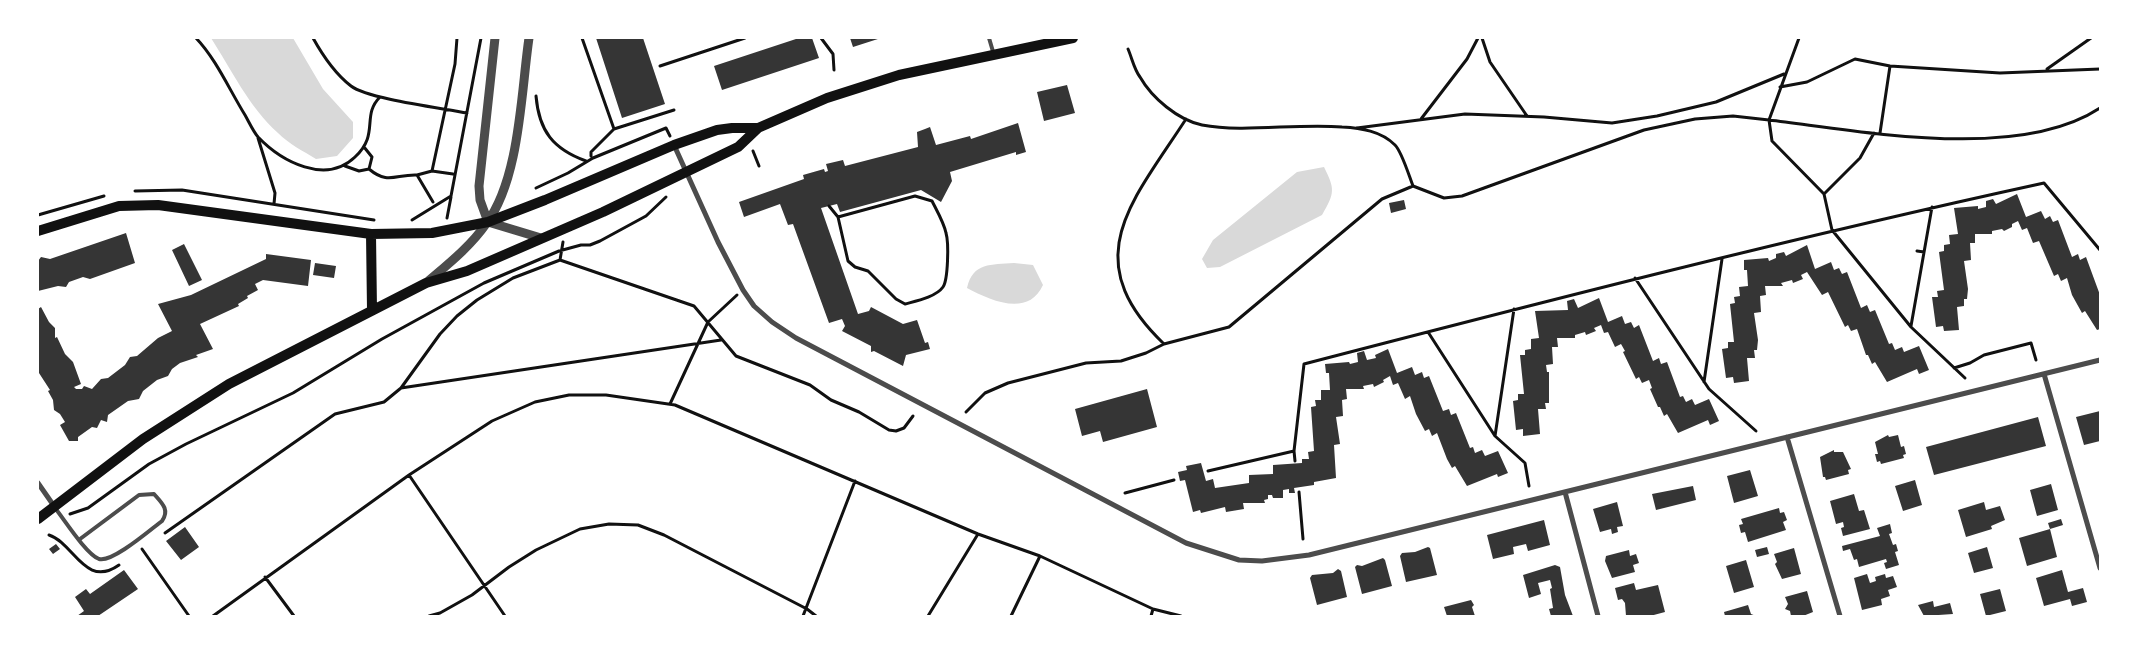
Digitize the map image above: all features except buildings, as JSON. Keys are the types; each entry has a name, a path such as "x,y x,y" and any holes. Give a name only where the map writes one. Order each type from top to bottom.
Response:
{"main road":[{"path":"38,519 143,439 222,388 426,283 467,271 603,212 738,147 758,128 827,98 899,75 1073,38"},
{"path":"38,230 94,212 132,205 170,206 371,234 432,233 488,222 717,130 758,128"},
{"path":"371,234 372,310"}],"street":[{"path":"488,222 480,200 479,186 495,38"},
{"path":"426,283 462,252 488,222 497,205 510,168 524,90 529,38"},
{"path":"674,146 743,290 754,306 772,322 796,338 1186,543 1239,560 1270,560 1309,555 2100,360"},
{"path":"488,222 541,238"},
{"path":"2044,374 2100,568"},
{"path":"1788,437 1840,616"},
{"path":"38,483 54,506"},
{"path":"1565,492 1598,616"}],"lane":[{"path":"989,38 994,55"},
{"path":"54,506 80,539 99,559 108,559 162,521 166,516 166,510 154,494 139,495 80,539"}],"path":[{"path":"196,38 258,137 275,193 273,220"},
{"path":"313,38 336,72 352,88 380,97 467,113"},
{"path":"432,171 447,108 457,38"},
{"path":"447,218 481,38"},
{"path":"582,38 614,129"},
{"path":"660,66 745,38"},
{"path":"821,38 833,54 834,70"},
{"path":"1421,120 1467,59 1478,38"},
{"path":"1482,38 1490,62 1528,116"},
{"path":"1799,38 1784,74 1769,120 1772,141 1824,194 1832,230 1911,327 1965,378"},
{"path":"2046,70 2091,38"},
{"path":"1128,49 1139,77 1161,103 1186,119 1200,124 1224,127 1315,124 1357,128 1379,133 1396,146 1413,186"},
{"path":"1780,87 1807,82 1855,59 1890,66 2000,73 2100,69"},
{"path":"1880,133 1890,66"},
{"path":"1357,128 1465,114 1612,122 1657,116 1716,102 1784,74"},
{"path":"535,92 541,125 550,138 570,155 587,161"},
{"path":"346,166 368,142 370,110 380,97"},
{"path":"966,412 985,393 1008,383 1086,364 1120,361 1146,353 1164,344 1229,327 1382,199 1413,186 1444,198 1462,196 1644,130 1695,119 1733,116 1919,138 1965,139 2040,132 2083,120 2100,108"},
{"path":"591,156 591,152 614,129 674,110"},
{"path":"1164,344 1146,328 1135,311 1118,275 1116,259 1119,238 1139,193 1186,119"},
{"path":"544,184 587,161 666,128 674,146"},
{"path":"1824,194 1860,158 1874,133"},
{"path":"258,137 296,164 311,170 346,166 359,170 369,169 376,174 390,179 405,174 417,175 432,171 453,174"},
{"path":"364,147 372,158 369,169"},
{"path":"753,151 759,166"},
{"path":"417,175 433,202"},
{"path":"1296,460 1294,450 1304,364 1514,309 1832,230 2044,183 2100,250"},
{"path":"533,189 539,203"},
{"path":"63,518 88,508 149,464 186,444 293,393 428,313 500,275 561,250 590,245 600,241 646,216 670,194"},
{"path":"407,222 436,207 451,196"},
{"path":"829,206 838,217 848,261 878,279 896,298 905,304 937,293 943,288 947,264 946,234 932,201 915,196 838,217"},
{"path":"1911,327 1932,207"},
{"path":"552,233 561,250"},
{"path":"560,260 563,242"},
{"path":"1918,250 1924,252"},
{"path":"1704,382 1722,259"},
{"path":"157,539 335,414 384,402 401,388 440,334 457,316 483,296 514,278 560,260 694,306 720,340 736,356 810,385 831,400 859,412 889,430 896,431 904,428 913,416"},
{"path":"1635,278 1709,389 1756,431"},
{"path":"670,404 708,322 743,290"},
{"path":"1495,436 1514,309"},
{"path":"1428,332 1495,436 1525,463 1529,486"},
{"path":"401,388 720,340"},
{"path":"1954,368 1970,363 1984,355 2031,344 2036,360"},
{"path":"213,616 409,475 492,420 535,402 569,395 606,395 670,404 978,534 1040,556 1153,609 1181,616"},
{"path":"1208,472 1294,450"},
{"path":"409,475 505,616"},
{"path":"1125,493 1174,480"},
{"path":"803,616 855,481"},
{"path":"1299,492 1303,540"},
{"path":"429,616 440,613 464,600 536,550 580,530 609,524 638,525 664,535 807,608 816,616"},
{"path":"928,616 978,534"},
{"path":"49,535 57,538 83,565 97,572 111,570 126,560"},
{"path":"134,554 149,544"},
{"path":"142,549 189,616"},
{"path":"1011,616 1040,556"},
{"path":"265,577 294,616"},
{"path":"1151,616 1153,609"}],"shaded area":[{"path":"211,38 293,38 323,89 353,122 353,138 337,156 316,159 291,144 258,112"},
{"path":"1324,167 1332,186 1332,191 1322,215 1220,267 1207,268 1202,259 1213,240 1297,172"},
{"path":"1014,263 1033,265 1043,285 1036,295 1028,301 1018,304 997,301 967,288 978,269 984,266"}]}
